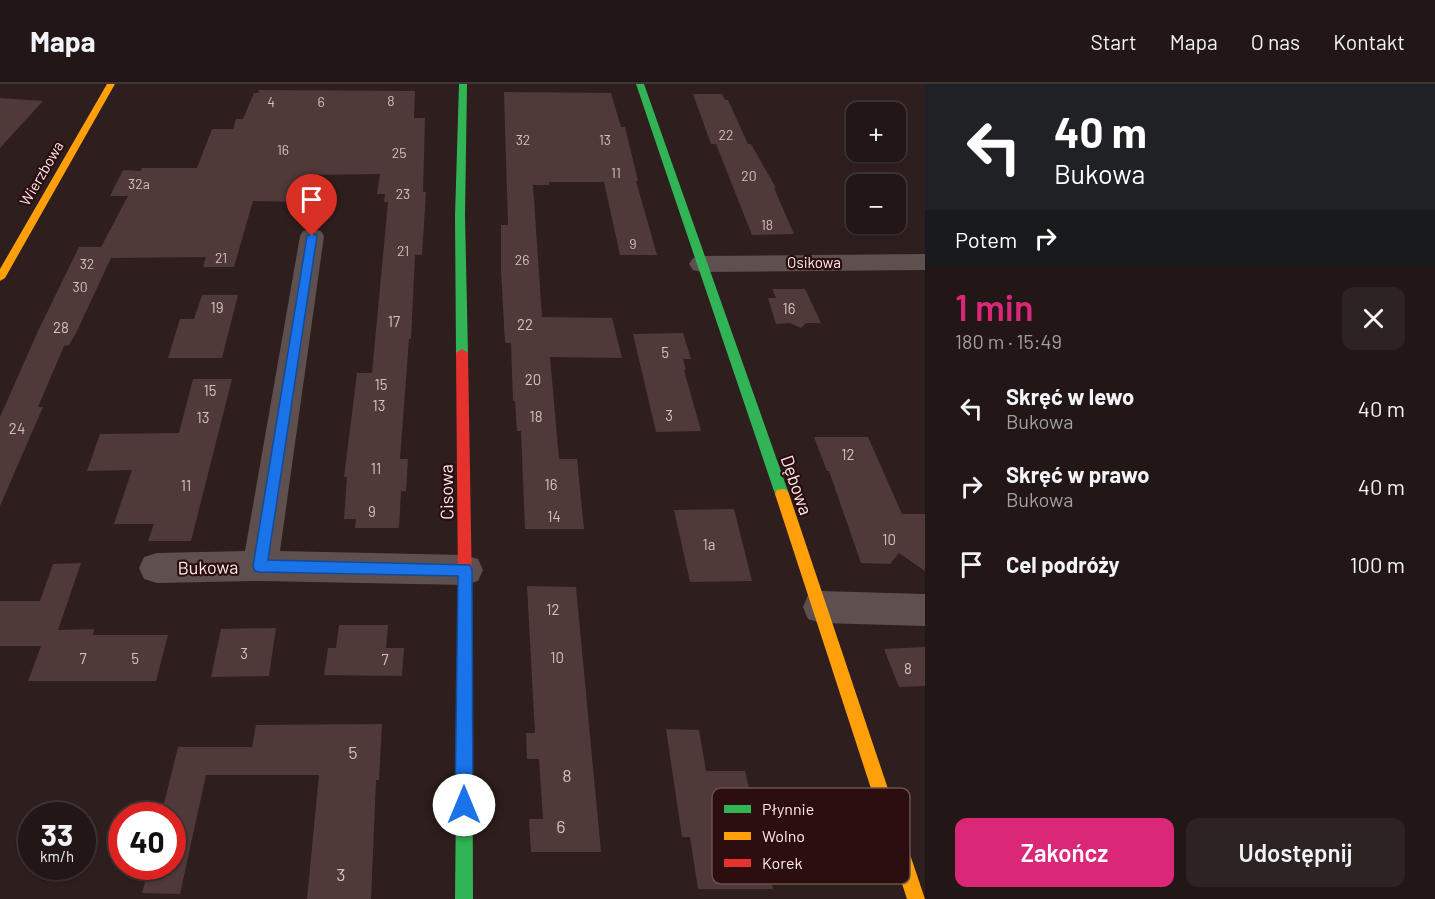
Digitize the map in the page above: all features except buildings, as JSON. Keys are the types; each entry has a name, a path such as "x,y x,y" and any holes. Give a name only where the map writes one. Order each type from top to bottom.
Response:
{"street":[{"name":"Wierzbowa","path":"0,278 111,84"},
{"name":"Cisowa","path":"463,84 460,216 465,570 464,899"},
{"name":"Dębowa","path":"640,84 821,607 880,788"},
{"name":"Bukowa","path":"260,566 312,236"},
{"name":"Osikowa","path":"702,264 925,262"},
{"name":"Bukowa","path":"157,568 260,566 465,570"},
{"path":"821,607 925,610"},
{"name":"Dębowa","path":"910,881 916,899"}],"traffic: fast":[{"path":"462,353 460,216 463,84"},
{"path":"640,84 782,494"},
{"path":"464,899 465,590"}],"traffic: slow":[{"path":"0,278 111,84"},
{"path":"782,494 879,788"},
{"path":"910,881 916,899"}],"traffic: jam":[{"path":"462,353 465,590"}],"route":[{"path":"312,236 260,566 465,570 464,805"}]}
